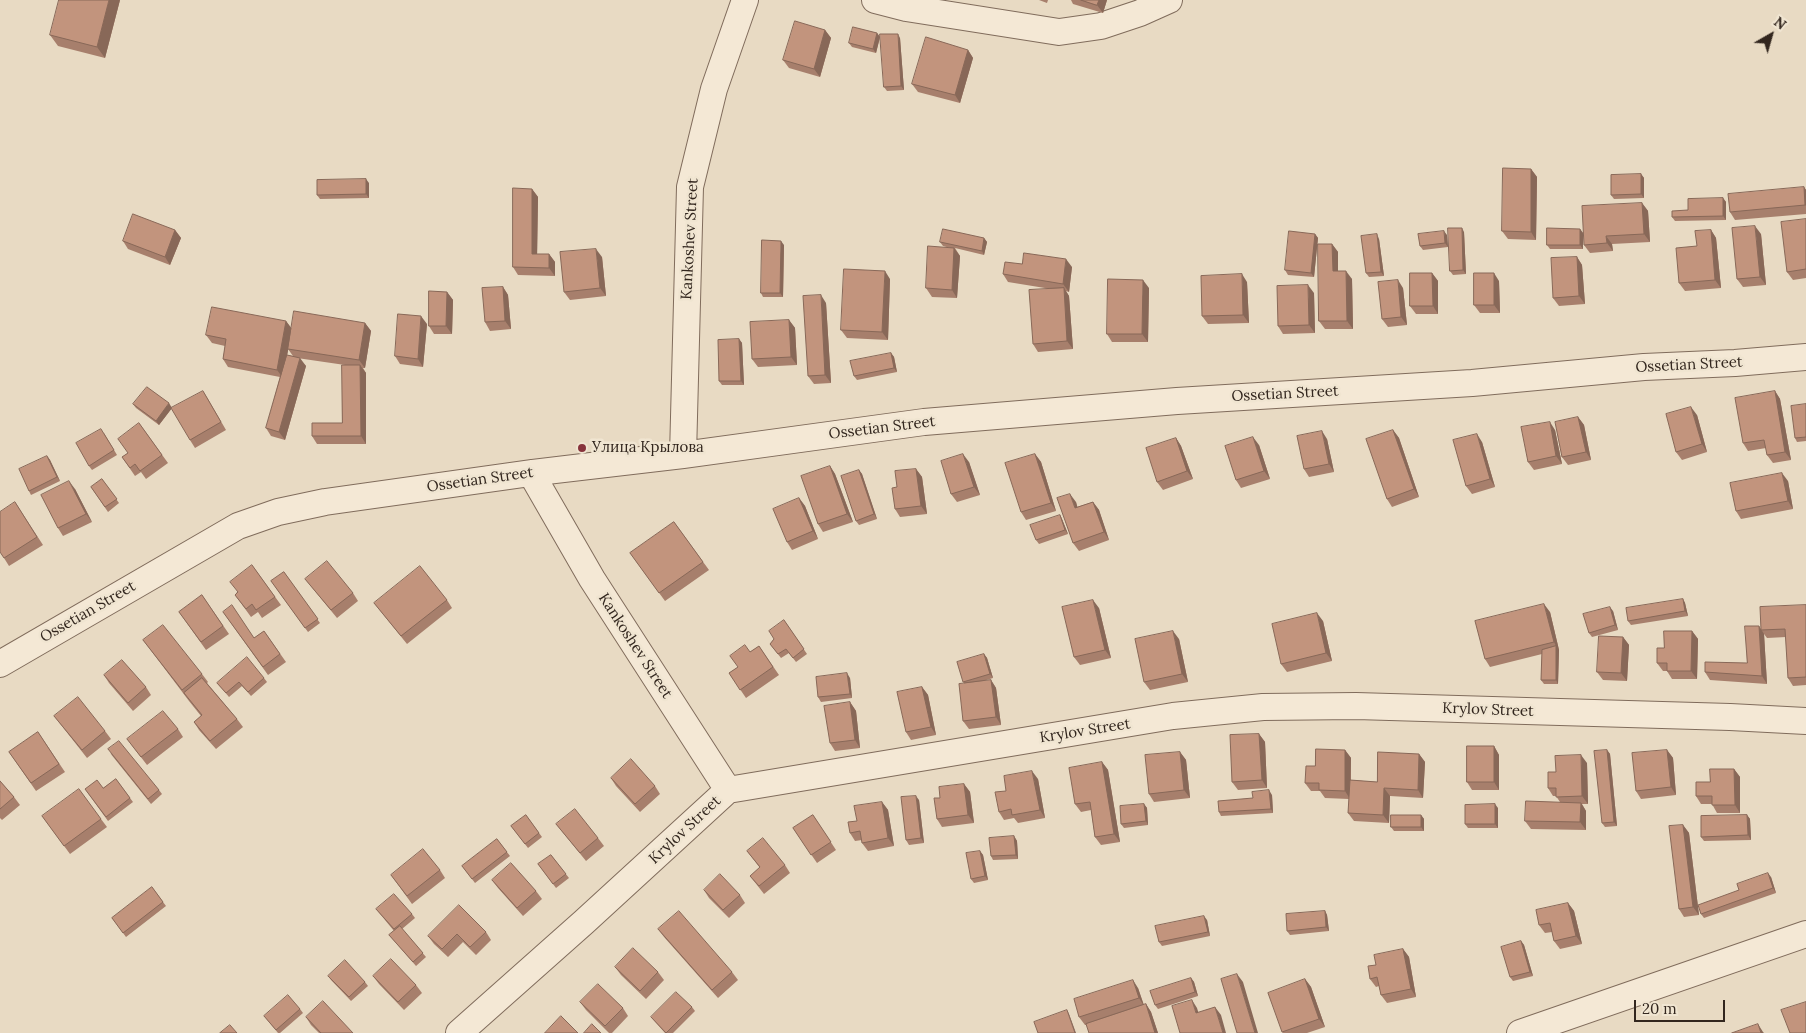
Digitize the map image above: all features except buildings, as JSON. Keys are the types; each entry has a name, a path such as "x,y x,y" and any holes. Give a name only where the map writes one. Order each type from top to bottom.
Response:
{"street":[{"name":"Kankoshev Street","path":"683,454 690,187 714,89 744,0"},
{"path":"875,0 906,8 1059,32 1101,26 1140,13 1169,0"},
{"name":"Ossetian Street","path":"0,664 238,526 278,512 326,502 531,473 924,422 1177,401 1472,384 1644,367 1735,363 1806,357"},
{"name":"Kankoshev Street","path":"531,473 592,579 728,790"},
{"name":"Krylov Street","path":"460,1033 728,790 1173,716 1263,707 1356,706 1806,721"},
{"path":"1520,1033 1806,934"}],"place":[{"name":"Улица Крылова","path":"582,448"}]}
